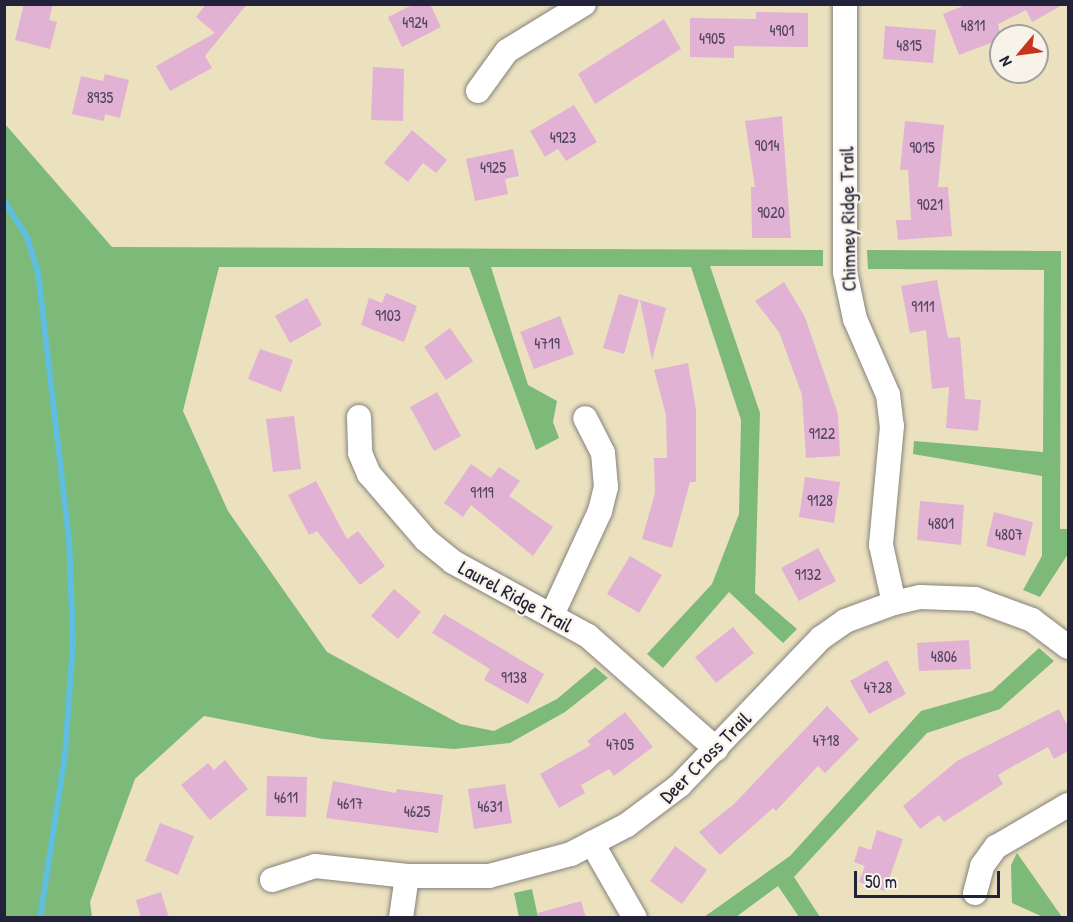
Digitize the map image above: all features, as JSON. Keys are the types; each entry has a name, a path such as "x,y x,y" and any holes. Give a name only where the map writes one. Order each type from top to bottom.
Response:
{"street":[{"path":"478,91 507,51 584,4"},
{"name":"Chimney Ridge Trail","path":"845,4 845,272 855,319 888,395 892,426 881,545 894,603"},
{"name":"Laurel Ridge Trail","path":"359,417 360,453 399,514 453,562 552,615 620,661 716,749"},
{"path":"552,615 600,511 606,487 603,453 585,418"},
{"name":"Deer Cross Trail","path":"272,880 315,866 407,876 523,870 592,843 661,802 716,749 821,638 845,621 894,603 920,597 975,599 1032,620 1068,647"},
{"path":"975,893 982,866 996,848 1068,805"},
{"path":"592,843 635,918"},
{"path":"401,918 407,876"}],"green space":[{"path":"5,124 112,247 823,250 823,266 710,266 760,413 755,593 797,629 783,643 729,592 663,668 647,654 712,584 739,514 741,420 691,267 491,267 528,385 557,401 553,422 559,438 536,450 469,267 219,267 183,411 228,511 327,652 460,724 494,731 557,699 595,667 608,678 565,712 510,743 454,749 323,739 204,716 135,779 90,902 92,917 5,917"},
{"path":"867,250 1061,251 1060,529 1068,529 1068,554 1040,597 1023,590 1042,556 1042,476 913,454 914,441 1043,452 1044,270 868,269"},
{"path":"1039,648 1054,661 1000,709 927,733 794,877 820,917 799,917 778,886 736,917 704,917 790,856 921,711 992,691"},
{"path":"1017,853 1062,917 1043,917 1012,903 1011,865"},
{"path":"532,889 538,917 519,917 514,893"}],"building":[{"path":"24,4 53,4 49,20 57,22 50,49 15,40"},
{"path":"206,4 247,4 205,56 212,68 170,91 156,66 215,33 196,17"},
{"path":"414,4 430,4 441,27 402,47 388,17"},
{"path":"968,4 1064,4 1032,22 1026,10 998,24 989,24 989,44 959,55 943,14"},
{"path":"756,12 808,13 808,47 734,46 734,58 690,57 690,18 756,19"},
{"path":"664,19 681,49 595,104 578,74"},
{"path":"885,26 936,30 933,63 883,59"},
{"path":"373,67 404,69 403,121 371,120"},
{"path":"105,74 129,80 120,118 105,114 104,121 72,114 81,76 103,81"},
{"path":"574,105 597,142 566,161 558,149 545,157 530,131"},
{"path":"782,116 791,238 752,238 751,187 755,187 745,121"},
{"path":"905,121 944,125 938,187 948,187 952,236 898,240 896,220 911,220 908,170 900,170"},
{"path":"412,130 447,160 436,173 423,163 408,182 384,163"},
{"path":"513,149 519,176 505,179 508,194 475,201 466,159"},
{"path":"937,280 948,338 960,337 965,399 981,400 978,431 946,428 949,387 932,389 926,330 910,333 901,286"},
{"path":"784,282 805,317 838,414 840,456 806,458 802,395 779,332 755,301"},
{"path":"386,293 417,306 404,342 361,325 369,298 382,303"},
{"path":"619,294 639,300 624,354 603,348"},
{"path":"307,298 322,325 290,343 275,316"},
{"path":"640,300 666,308 652,360"},
{"path":"560,316 574,354 534,369 520,332"},
{"path":"450,328 473,361 446,380 424,347"},
{"path":"260,349 293,360 281,392 248,379"},
{"path":"688,363 696,409 696,482 690,482 672,548 642,539 655,493 654,458 667,458 666,415 654,370"},
{"path":"437,392 461,436 434,451 410,407"},
{"path":"294,416 301,469 273,472 266,419"},
{"path":"471,464 491,478 499,467 520,481 509,496 553,527 533,556 471,505 463,517 444,503"},
{"path":"805,477 840,482 834,523 799,517"},
{"path":"316,481 347,539 358,531 385,566 360,585 317,531 309,535 288,495"},
{"path":"920,501 964,505 961,545 917,540"},
{"path":"994,512 1033,522 1025,556 986,546"},
{"path":"818,548 836,581 799,601 781,568"},
{"path":"630,556 662,575 639,613 607,594"},
{"path":"394,589 421,612 398,639 371,616"},
{"path":"444,614 544,674 528,704 484,680 490,669 432,633"},
{"path":"733,627 754,653 716,683 695,657"},
{"path":"969,640 971,669 919,671 917,643"},
{"path":"887,660 906,694 869,714 850,681"},
{"path":"827,706 859,739 825,773 818,766 776,811 773,808 720,855 699,832 734,804"},
{"path":"1059,709 1068,727 1068,751 1054,759 1048,747 1015,765 998,775 1003,784 944,822 939,815 920,829 903,806 957,761"},
{"path":"625,712 653,747 614,776 609,769 581,785 585,793 559,808 540,774 591,745 587,741"},
{"path":"225,760 248,789 210,820 181,785 208,763 214,770"},
{"path":"267,776 307,777 306,817 266,816"},
{"path":"333,781 396,793 397,789 443,795 438,833 326,818"},
{"path":"505,784 512,823 474,829 468,789"},
{"path":"160,823 194,836 178,875 145,861"},
{"path":"877,830 903,839 885,891 859,882 865,866 854,862 859,846 871,850"},
{"path":"675,846 707,870 682,904 650,881"},
{"path":"161,892 169,918 141,918 136,900"},
{"path":"581,901 586,918 538,918 538,913"}],"waterway":[{"path":"4,201 27,237 38,272 69,538 73,641 65,755 40,918"}]}
